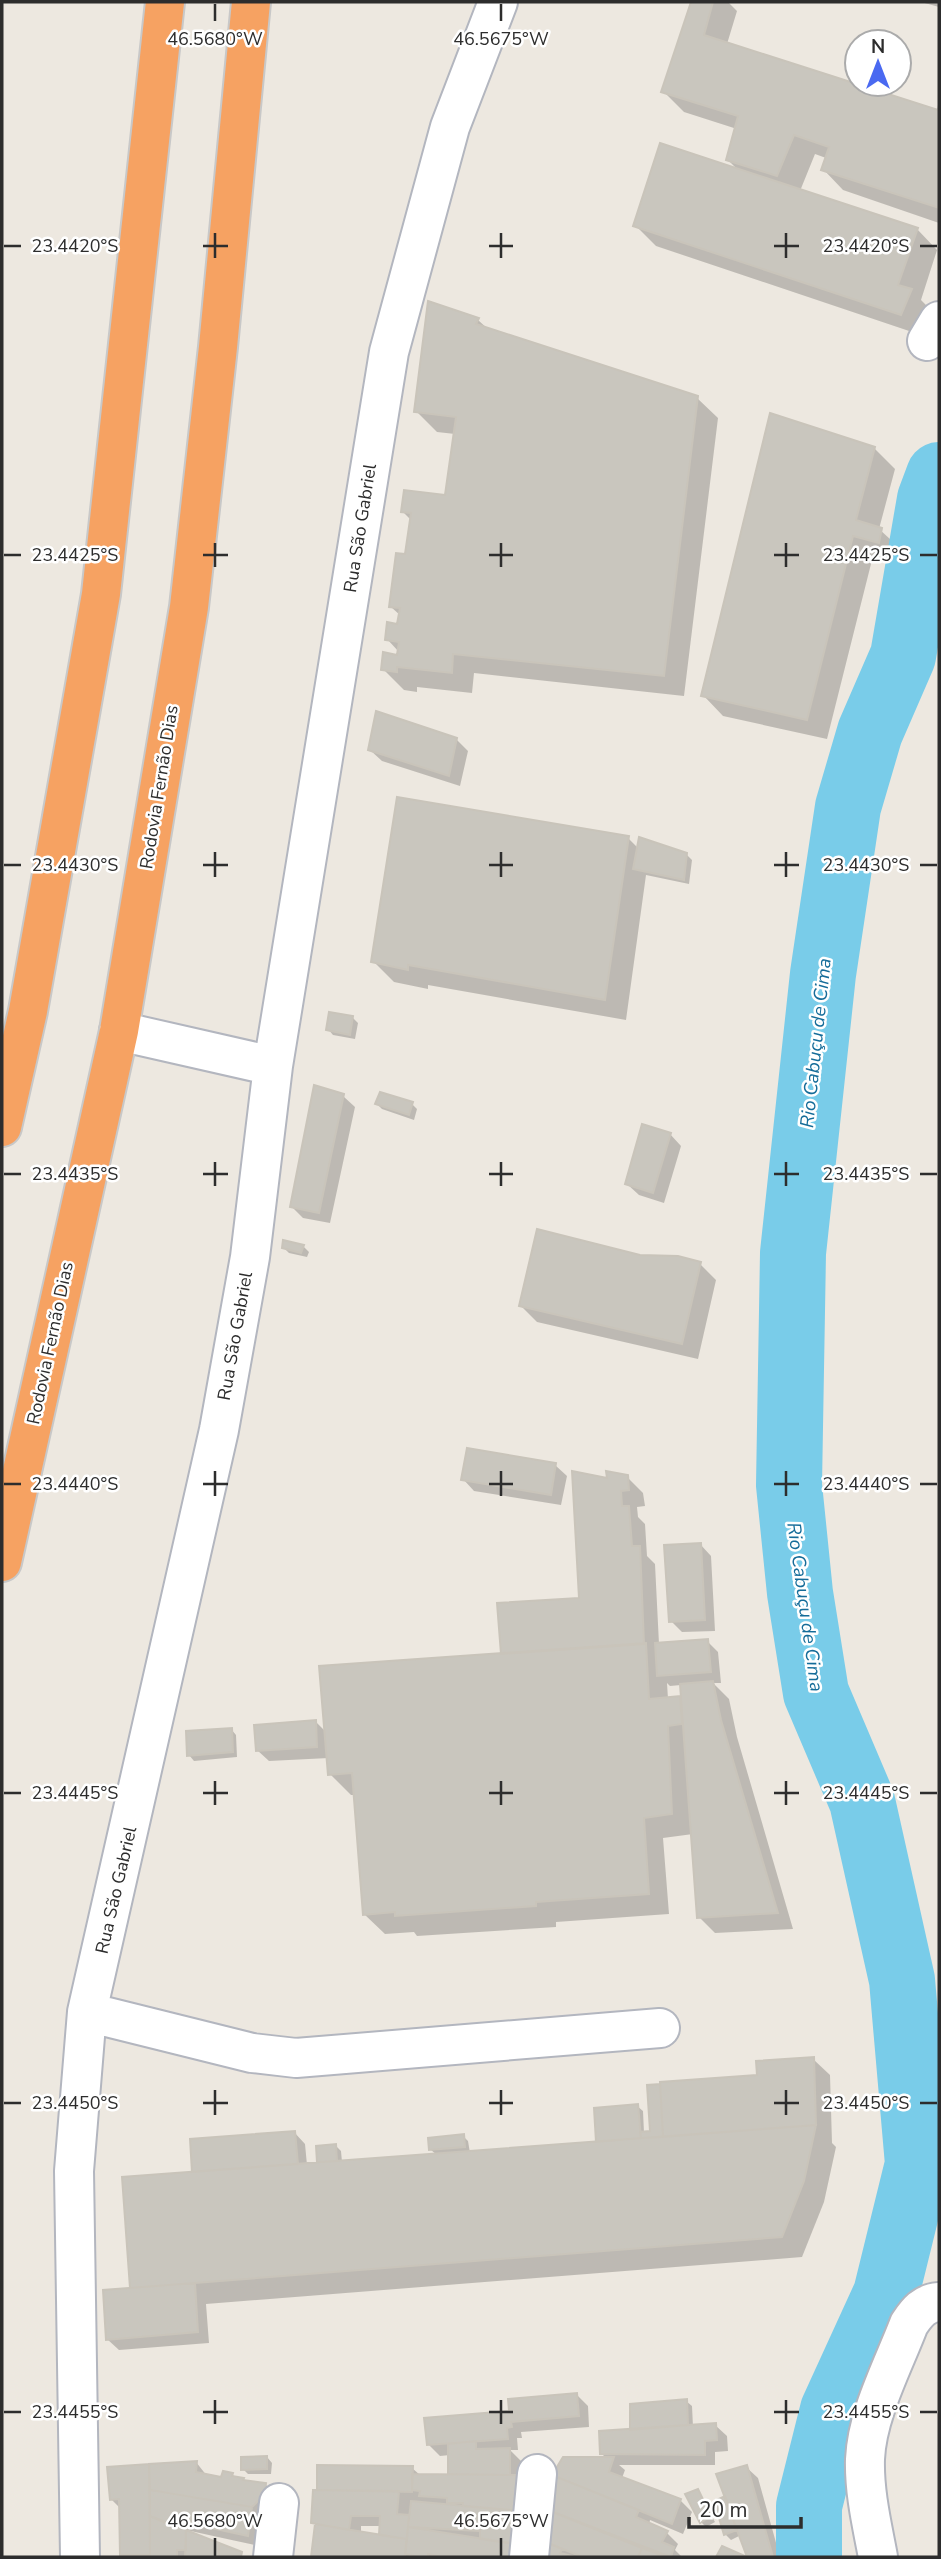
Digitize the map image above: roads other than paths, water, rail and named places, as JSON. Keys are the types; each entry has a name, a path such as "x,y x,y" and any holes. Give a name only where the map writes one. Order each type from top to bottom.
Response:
{"highway":[{"path":"2,1127 28,1011 101,594 165,2"},
{"name":"Rodovia Fernão Dias","path":"2,1562 119,1031 189,607 218,347 251,2"}],"street":[{"name":"Rua São Gabriel","path":"80,2557 74,2171 87,2012 219,1430 250,1256 273,1066 389,352 450,127 498,2"},
{"path":"119,1031 273,1066"},
{"path":"87,2012 252,2053 296,2057 660,2028"},
{"path":"878,2557 866,2470 872,2424 909,2324 918,2311 930,2303 939,2302"},
{"path":"529,2557 537,2474"},
{"path":"273,2557 279,2503"}],"waterway":[{"name":"Rio Cabuçu de Cima","path":"809,2557 809,2506 833,2410 886,2294 918,2164 902,1980 862,1801 816,1693 800,1593 789,1485 793,1253 823,974 848,807 870,732 903,656 930,499 939,475"}]}
